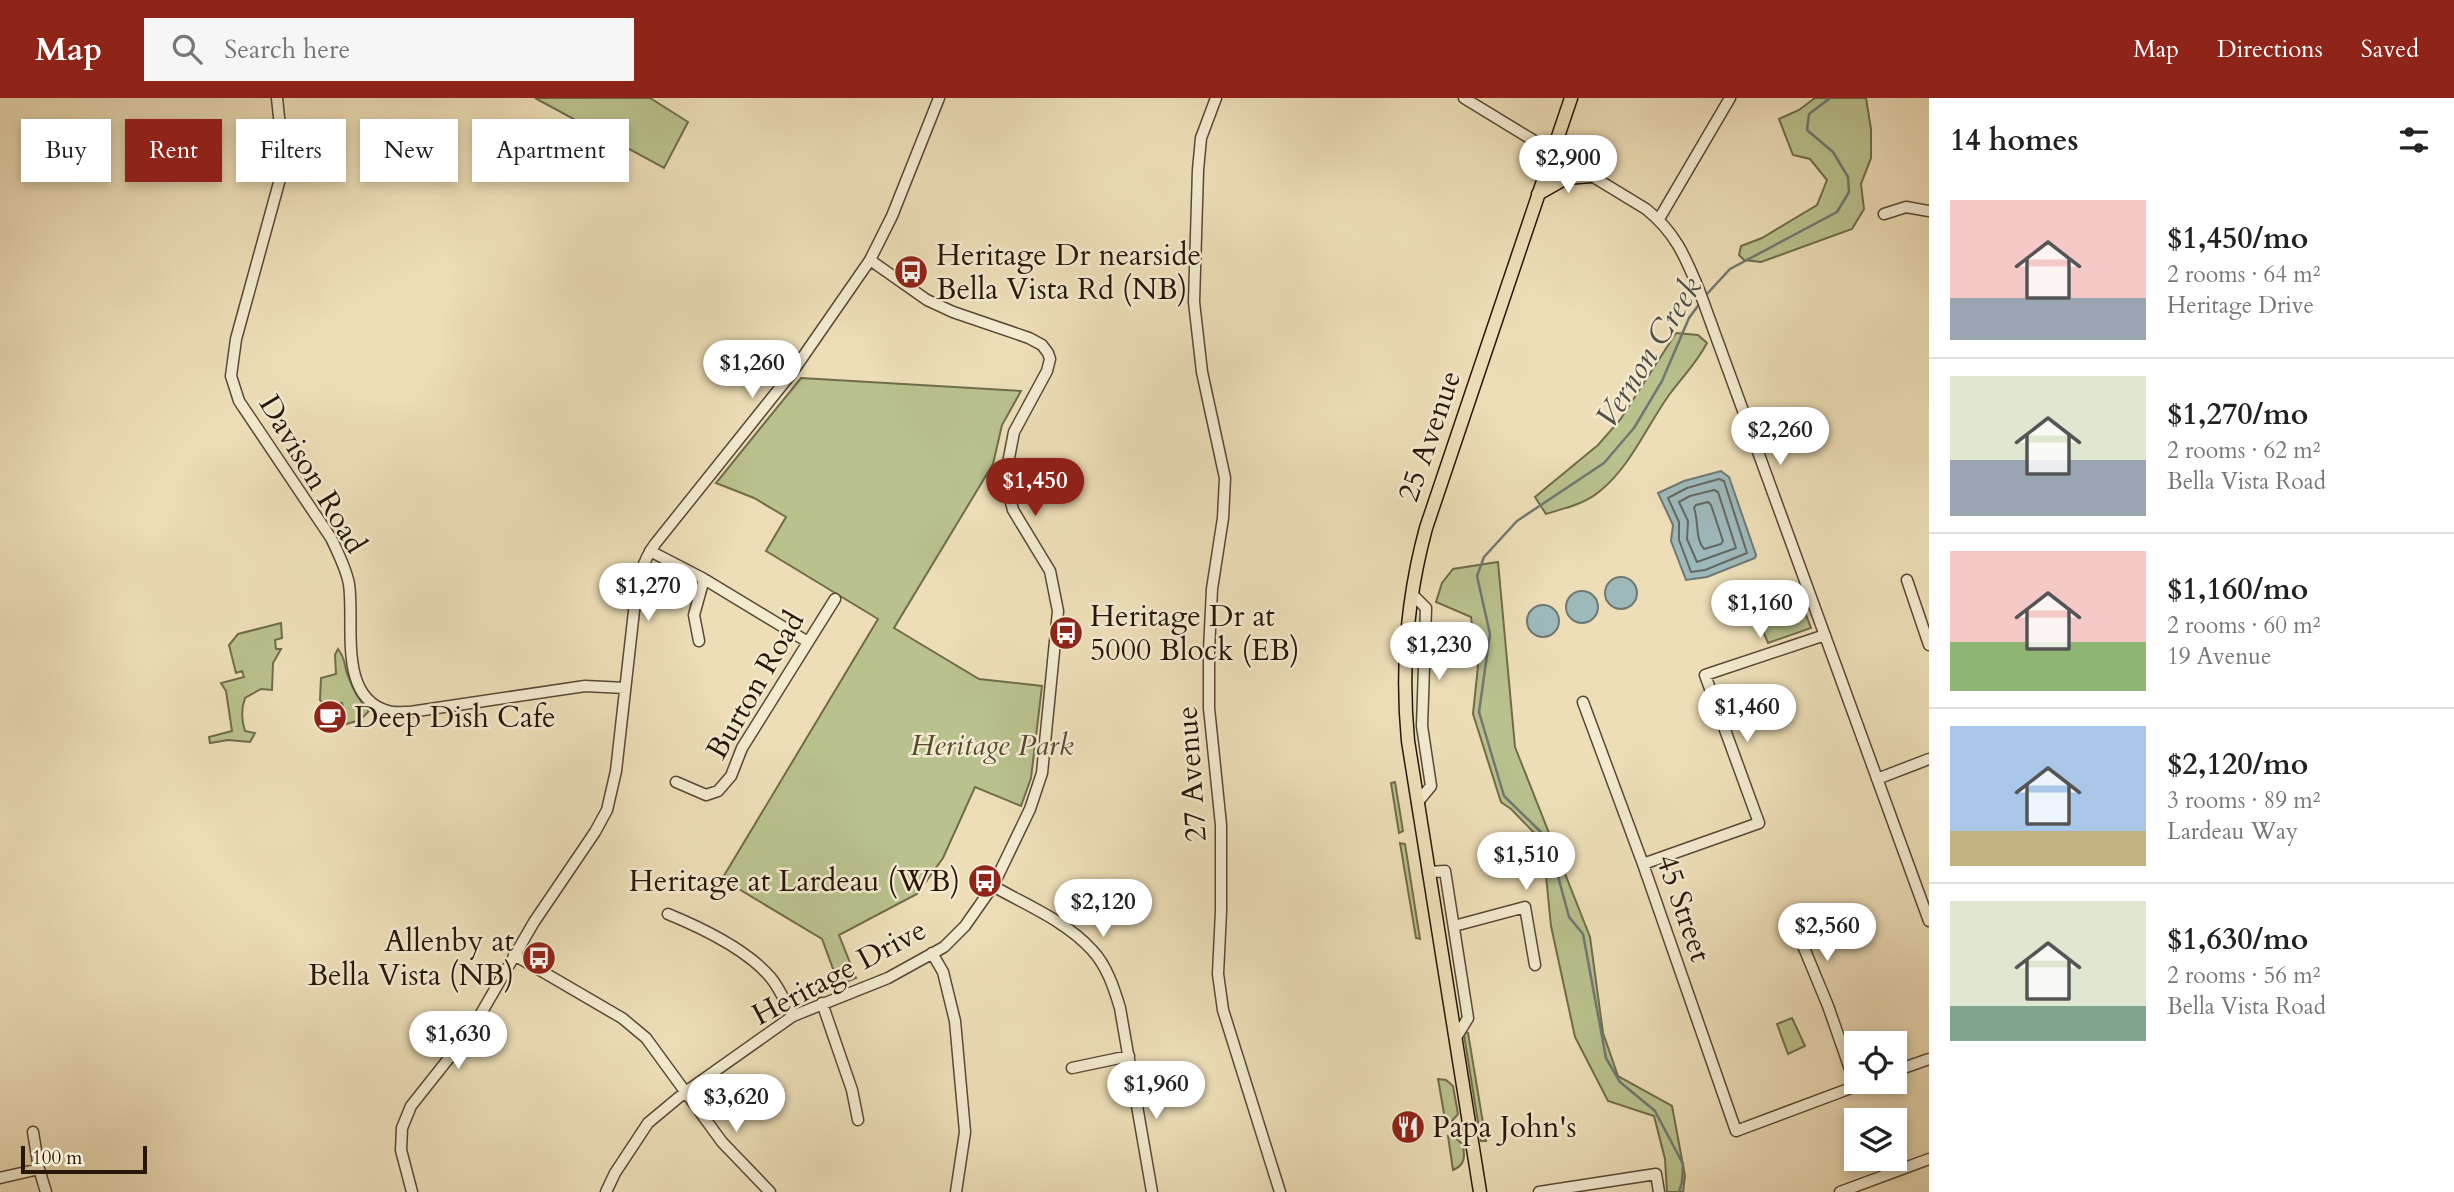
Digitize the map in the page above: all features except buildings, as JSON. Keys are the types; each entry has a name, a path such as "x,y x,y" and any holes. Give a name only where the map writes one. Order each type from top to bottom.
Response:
{"main road":[{"name":"25 Avenue","path":"1480,1192 1407,731 1404,673 1407,624 1416,567 1429,519 1571,98"},
{"path":"1538,194 1566,178 1591,176"}],"street":[{"name":"Davison Road","path":"277,98 282,146 280,178 236,339 231,376 239,401 331,538 343,562 349,584 352,670 360,690 373,704 390,712 410,712 585,686 625,688"},
{"path":"412,1192 401,1150 402,1128 406,1117 417,1097 472,1028 557,885 595,832 607,810 616,771 638,577 650,551 791,374 870,260 892,216 939,98"},
{"name":"27 Avenue","path":"1216,98 1201,138 1194,302 1202,372 1226,478 1226,497 1210,610 1209,662 1209,708 1221,824 1219,993 1275,1191"},
{"path":"1465,98 1646,208 1677,240 1699,290 1929,921"},
{"path":"1659,219 1731,98"},
{"path":"1884,214 1906,206 1929,211"},
{"name":"Heritage Drive","path":"606,1192 636,1138 648,1123 684,1093 793,1016 888,978 944,947 965,926 993,886 1030,809 1042,773 1058,611 1050,571 1013,510 1007,487 1007,468 1014,432 1047,371 1050,359 1045,349 1036,341 941,307 916,293 870,260"},
{"path":"650,551 704,579 808,642"},
{"path":"699,641 694,615 704,579"},
{"path":"1907,580 1929,646"},
{"path":"1415,597 1426,608 1422,726 1431,786 1417,803"},
{"name":"Burton Road","path":"676,782 706,795 718,791 731,776 742,748 835,599"},
{"path":"1643,864 1759,823 1705,675 1825,635"},
{"name":"45 Street","path":"1583,702 1736,1131 1844,1091"},
{"path":"1877,779 1929,759"},
{"name":"25 Avenue","path":"1428,872 1445,871 1454,926 1468,1018 1455,1039"},
{"path":"993,886 1063,925 1093,951 1113,986 1120,1008 1152,1192"},
{"path":"1454,926 1525,907 1535,965"},
{"path":"668,914 701,928 749,958 771,978 793,1016"},
{"path":"1797,931 1844,1043"},
{"path":"932,953 943,972 956,1021 965,1132 956,1192"},
{"path":"514,955 622,1018 646,1038 722,1142 770,1192"},
{"path":"822,1003 852,1090 858,1120"},
{"path":"1072,1068 1129,1056"},
{"path":"1907,1067 1929,1059"},
{"path":"33,1132 46,1192"},
{"path":"1840,1192 1929,1159"},
{"path":"0,1178 39,1169"},
{"path":"1539,1192 1656,1174 1659,1192"}],"green space":[{"path":"535,98 650,98 688,122 664,168 629,149 629,119 574,119"},
{"path":"1815,98 1866,98 1871,129 1871,158 1861,184 1864,209 1852,229 1761,262 1744,260 1739,255 1741,246 1762,238 1817,205 1827,180 1810,159 1793,155 1779,119 1799,110"},
{"path":"1676,333 1698,335 1707,343 1669,395 1629,458 1611,481 1594,495 1546,514 1535,497 1598,445 1620,420"},
{"name":"Heritage Park","path":"801,378 1021,391 1002,425 993,464 894,628 979,679 1042,686 1031,778 1021,806 975,787 943,858 917,894 839,935 856,978 839,985 822,939 722,879 878,619 766,551 786,517 754,498 716,483"},
{"path":"1498,562 1515,747 1590,937 1603,1033 1618,1076 1672,1106 1685,1176 1683,1192 1667,1192 1665,1159 1654,1116 1608,1101 1575,1037 1551,926 1543,845 1511,809 1501,802 1473,714 1478,666 1471,617 1436,602 1442,583 1453,569"},
{"path":"1794,584 1811,628 1768,643 1751,601"},
{"path":"281,623 282,638 275,640 276,649 281,649 273,663 272,690 261,689 245,698 242,714 245,731 255,733 250,742 228,740 210,743 209,737 232,731 226,691 221,683 244,677 242,671 236,673 229,645 238,634"},
{"path":"338,649 354,691 369,711 360,720 343,725 340,720 346,717 342,703 327,707 320,700 321,678 336,674 335,655"},
{"path":"1395,782 1403,831 1399,833 1391,783"},
{"path":"1400,843 1405,844 1420,939 1416,938"},
{"path":"1792,1018 1805,1046 1788,1054 1777,1024"},
{"path":"1466,1032 1486,1141 1481,1141 1464,1035"},
{"path":"1438,1079 1446,1080 1453,1086 1458,1114 1446,1125"},
{"path":"1448,1136 1456,1138 1464,1149 1462,1163 1453,1170"}],"water":[{"path":"1721,471 1729,477 1756,555 1755,558 1707,577 1686,580 1671,541 1673,525 1658,493 1684,481"},
{"path":"1621,577 1633,581 1637,593 1633,605 1621,609 1609,605 1605,593 1609,581"},
{"path":"1582,591 1594,595 1598,607 1594,619 1582,623 1570,619 1566,607 1570,595"},
{"path":"1543,605 1555,609 1559,621 1555,633 1543,637 1531,633 1527,621 1531,609"}],"waterway":[{"name":"Vernon Creek","path":"1706,295 1730,269 1837,212 1849,192 1848,177 1833,152 1807,130 1809,114 1830,98"},
{"name":"Vernon Creek","path":"1679,1192 1683,1164 1655,1111 1620,1082 1606,1058 1583,934 1569,917 1548,839 1504,796 1479,712 1490,634 1477,576 1484,557 1517,521 1604,463 1634,428 1662,381 1689,318 1700,303"}],"place":[{"name":"Heritage Dr nearside Bella Vista Rd (NB)","path":"911,272"},
{"name":"Heritage Dr at 5000 Block (EB)","path":"1066,633"},
{"name":"Deep Dish Cafe","path":"330,717"},
{"name":"Heritage at Lardeau (WB)","path":"985,881"},
{"name":"Allenby at Bella Vista (NB)","path":"539,958"},
{"name":"Papa John's","path":"1408,1127"}]}
